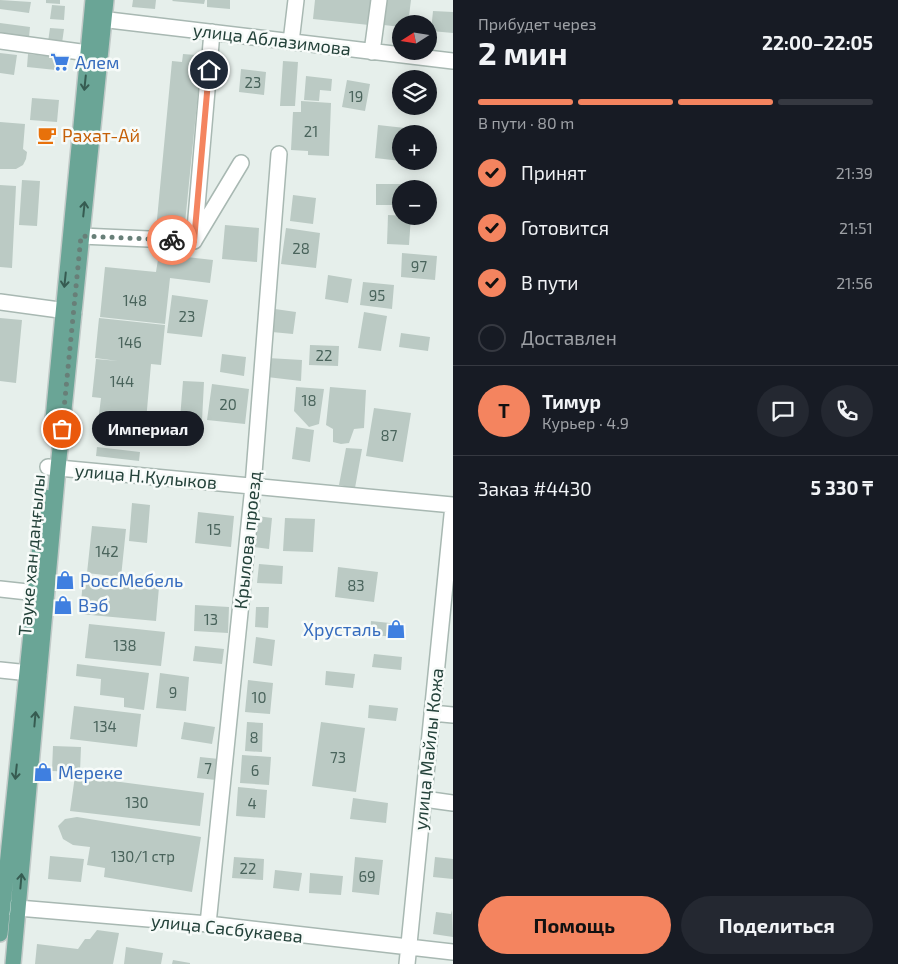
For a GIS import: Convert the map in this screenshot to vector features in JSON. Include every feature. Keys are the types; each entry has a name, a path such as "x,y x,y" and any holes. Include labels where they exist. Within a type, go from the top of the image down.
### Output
{"main road":[{"name":"Тәуке хан даңғылы","path":"68,311 81,236 98,18 93,0"},
{"name":"Тәуке хан даңғылы","path":"0,934 1,907 32,673 53,468 68,311 88,53 98,18 106,0"},
{"name":"Тәуке хан даңғылы","path":"13,964 32,673"}],"street":[{"path":"291,42 296,0"},
{"path":"372,52 379,0"},
{"name":"улица Аблазимова","path":"98,18 453,61"},
{"path":"194,241 212,32"},
{"path":"0,41 88,53"},
{"name":"Крылова проезд","path":"208,924 253,486 279,154"},
{"path":"194,241 241,164"},
{"path":"81,236 194,241"},
{"path":"0,302 68,311"},
{"name":"улица Н.Кулыков","path":"53,468 453,505"},
{"name":"улица Майлы Кожа","path":"407,964 453,505"},
{"path":"0,589 40,594"},
{"path":"0,670 32,673"},
{"path":"432,713 453,715"},
{"path":"424,799 453,803"},
{"name":"улица Сасбукаева","path":"1,907 208,924 453,952"}],"building":[{"path":"0,0 31,2 29,13 0,9"},
{"path":"46,0 60,0 60,4 46,3"},
{"path":"133,0 156,0 155,9 132,7"},
{"path":"173,0 205,0 204,4"},
{"path":"207,0 230,0 230,9 207,7"},
{"path":"315,0 371,0 369,25 313,19"},
{"path":"386,0 411,0 409,15 392,15 392,26 384,25"},
{"path":"52,5 65,6 64,20 50,19"},
{"path":"433,11 453,12 453,33 438,32 438,15 433,15"},
{"path":"0,23 30,27 29,37 0,33"},
{"path":"50,28 64,29 62,43 48,42"},
{"path":"0,53 17,55 14,75 0,73"},
{"path":"28,54 57,57 56,70 27,67"},
{"path":"183,54 196,55 193,82 199,83 184,233 156,230 172,61 182,62"},
{"path":"283,61 298,62 295,106 280,106"},
{"path":"241,69 266,72 264,95 239,92"},
{"path":"306,76 332,79 331,91 320,90 319,101 304,100"},
{"path":"347,80 370,84 365,111 342,107"},
{"path":"32,98 59,100 57,122 30,120"},
{"path":"301,101 331,103 329,156 308,155 308,151 291,150 293,112 301,112"},
{"path":"0,122 25,124 23,149 27,152 26,159 23,165 16,169 0,169"},
{"path":"378,125 392,127 392,160 375,158"},
{"path":"22,180 40,181 37,226 19,225"},
{"path":"376,184 392,184 392,205 376,205"},
{"path":"0,185 16,186 12,268 0,267"},
{"path":"293,195 316,198 313,224 290,221"},
{"path":"388,215 392,215 392,225 410,225 409,245 387,244"},
{"path":"225,225 259,228 257,262 222,259"},
{"path":"286,228 320,233 316,268 281,264"},
{"path":"160,247 177,248 178,256 213,260 210,283 170,278 165,324 100,317 105,267 156,272"},
{"path":"402,253 437,256 435,280 401,277"},
{"path":"328,275 352,279 348,303 325,299"},
{"path":"363,282 394,285 392,309 360,305"},
{"path":"172,295 208,300 202,337 167,333"},
{"path":"275,309 296,312 293,334 272,332"},
{"path":"364,312 387,316 381,351 358,348"},
{"path":"0,318 22,320 16,383 0,381"},
{"path":"99,318 165,325 161,365 151,364 144,444 111,440 112,432 97,430 101,398 92,397 96,359 118,361 95,358"},
{"path":"401,333 430,337 428,351 399,347"},
{"path":"310,345 339,346 338,366 309,365"},
{"path":"222,354 246,357 244,376 220,372"},
{"path":"268,358 302,360 301,381 267,377"},
{"path":"183,381 204,382 202,421 180,419"},
{"path":"212,384 249,389 245,424 207,420"},
{"path":"296,387 324,389 319,424 309,427 294,411"},
{"path":"330,387 366,390 364,428 354,429 349,443 333,442 333,429 326,425"},
{"path":"374,408 411,413 403,462 366,456"},
{"path":"296,427 314,430 310,462 292,459"},
{"path":"97,447 140,452 139,461 96,456"},
{"path":"346,448 362,449 355,488 339,485"},
{"path":"132,503 150,505 147,543 129,541"},
{"path":"198,512 234,516 231,547 195,543"},
{"path":"257,516 272,518 269,549 254,547"},
{"path":"285,518 315,519 313,552 283,551"},
{"path":"92,526 126,529 121,577 87,573"},
{"path":"259,564 283,566 282,584 257,583"},
{"path":"338,567 378,572 374,602 335,597"},
{"path":"83,580 159,587 156,621 80,614"},
{"path":"195,605 229,607 228,633 194,631"},
{"path":"256,607 269,607 268,628 255,627"},
{"path":"371,621 399,624 398,637 370,635"},
{"path":"89,624 165,632 161,666 85,658"},
{"path":"256,637 275,640 272,666 253,663"},
{"path":"195,646 224,649 222,664 193,661"},
{"path":"374,654 402,657 401,670 372,667"},
{"path":"77,664 149,673 144,710 124,707 124,698 100,695 101,679 76,676"},
{"path":"326,671 355,674 353,688 325,685"},
{"path":"160,673 189,677 186,711 156,708"},
{"path":"248,680 273,683 270,714 245,712"},
{"path":"369,705 398,708 396,721 368,718"},
{"path":"74,706 141,714 137,747 70,739"},
{"path":"184,722 215,727 212,744 181,739"},
{"path":"247,722 263,723 262,752 245,751"},
{"path":"321,722 365,728 356,792 312,786"},
{"path":"53,746 81,747 80,772 52,771"},
{"path":"242,755 271,757 269,785 240,783"},
{"path":"200,757 219,759 216,780 197,778"},
{"path":"75,776 204,793 200,826 70,811"},
{"path":"238,787 267,790 265,818 236,816"},
{"path":"353,798 388,803 386,823 350,819"},
{"path":"77,817 201,837 192,892 104,877 105,868 87,865 90,847 73,845 63,839 58,826 65,819"},
{"path":"50,856 84,859 81,882 48,879"},
{"path":"234,857 264,859 263,880 232,878"},
{"path":"355,857 383,860 379,895 352,892"},
{"path":"435,857 453,859 453,879 433,877"},
{"path":"275,870 302,873 299,891 273,888"},
{"path":"310,873 343,876 341,895 309,893"},
{"path":"452,910 453,937 433,934 436,912 451,914"},
{"path":"97,930 119,933 113,964 35,964 37,944 78,949 85,939 90,939"},
{"path":"126,947 163,953 161,964 124,964"},
{"path":"173,960 190,963 190,964 172,964"}],"way so far":[{"path":"62,429 81,236 172,240"}],"place":[{"name":"Алем","path":"60,62"},
{"name":"Рахат-Ай","path":"47,135"},
{"name":"Империал","path":"62,429"},
{"name":"РоссМебель","path":"65,580"},
{"name":"Вэб","path":"63,605"},
{"name":"Хрусталь","path":"396,629"},
{"name":"Мереке","path":"43,772"}],"route":[{"path":"172,240 194,241 209,70"}]}
